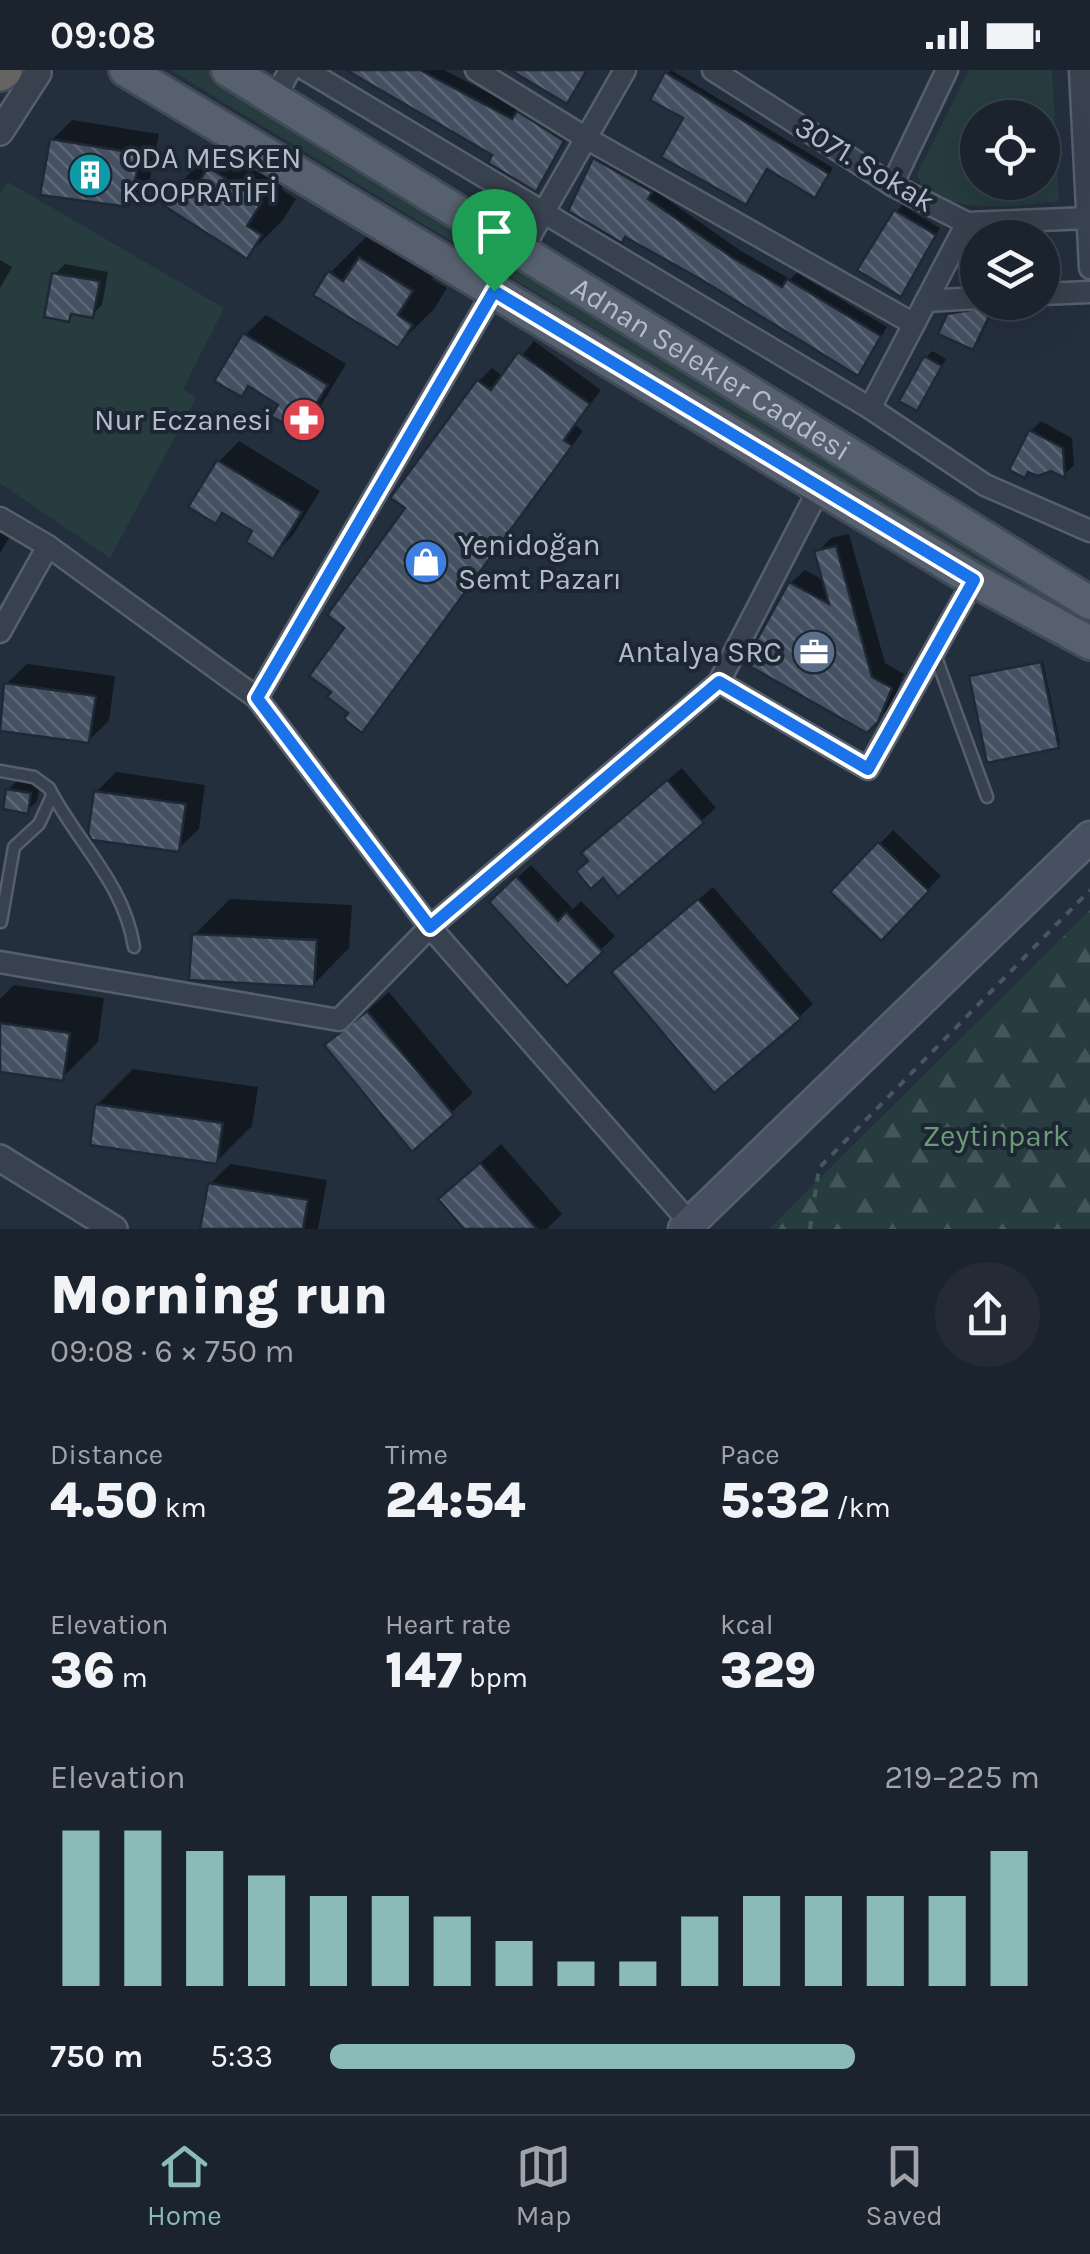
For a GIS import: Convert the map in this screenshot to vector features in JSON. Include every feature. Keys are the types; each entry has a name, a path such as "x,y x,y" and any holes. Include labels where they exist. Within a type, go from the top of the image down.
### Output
{"main road":[{"name":"Adnan Selekler Caddesi","path":"126,70 974,580 1086,643"},
{"name":"Adnan Selekler Caddesi","path":"228,70 1089,597"},
{"path":"1060,862 1090,821"},
{"path":"687,1226 1090,837"}],"street":[{"path":"274,99 290,70"},
{"path":"306,70 870,408 985,485 1090,530"},
{"path":"476,70 586,138 914,324"},
{"path":"522,250 625,70"},
{"name":"3071. Sokak","path":"713,70 892,185 961,220"},
{"path":"892,185 947,70"},
{"path":"1080,70 1090,268"},
{"path":"0,132 14,72"},
{"name":"3071. Sokak","path":"1060,229 1089,231"},
{"path":"870,408 960,236"},
{"path":"257,698 494,291"},
{"path":"1060,293 1090,292"},
{"path":"926,301 960,299"},
{"path":"0,962 339,1020 430,927 719,682 820,487"},
{"path":"0,518 48,546 257,698 430,927 687,1226"},
{"path":"0,632 48,546"},
{"path":"719,682 868,769 974,580"},
{"path":"0,1158 114,1229"}],"lane":[{"path":"934,651 988,797"},
{"path":"0,771 34,778 52,796 111,879 130,919 134,947"},
{"path":"0,922 14,847 39,824 52,796"}],"path":[{"path":"810,1229 819,1168 1090,890"}],"green space":[{"path":"171,70 208,70 1090,617 1090,631"},
{"path":"969,70 1052,70 1054,100 960,100 960,200 1059,201 979,206 939,197 925,188 917,174"},
{"path":"8,182 224,308 183,389 196,398 110,558 0,483 0,194"},
{"name":"Zeytinpark","path":"1090,910 1090,1229 769,1229"}],"building":[{"path":"346,70 420,70 512,119 517,111 564,141 536,192 488,163 492,155"},
{"path":"510,70 587,70 567,104"},
{"path":"665,72 829,174 815,198 767,169 746,205 661,157 683,118 650,100"},
{"name":"ODA MESKEN KOOPRATİFİ","path":"50,139 141,154 129,207 40,195"},
{"path":"593,158 652,192 648,199 733,258 782,287 787,279 881,336 858,376 702,280 625,237 622,243 568,211"},
{"path":"208,167 262,202 247,226 262,235 247,259 163,205 177,182 193,192"},
{"path":"894,210 936,235 901,297 857,270"},
{"path":"359,257 413,291 398,315 413,325 398,348 313,295 328,271 343,281"},
{"path":"52,273 100,281 93,318 71,314 69,322 44,317"},
{"path":"960,312 960,320 987,320 973,350 938,334 947,314"},
{"path":"243,333 328,385 299,432 271,416 278,405 248,386 242,397 214,381"},
{"name":"Yenidoğan Semt Pazarı","path":"518,352 590,404 564,440 572,446 362,733 344,719 348,713 327,697 331,692 309,676 344,628 327,615 405,508 390,498 477,380 491,390"},
{"path":"924,356 942,366 917,411 899,401"},
{"path":"1029,430 1063,448 1065,478 1051,471 1038,476 1028,472 1025,478 1009,470"},
{"path":"217,460 302,512 273,559 246,542 252,531 222,513 216,524 188,507"},
{"path":"836,546 872,677 892,688 878,722 867,733 744,663 789,582 829,604 814,551"},
{"path":"1041,662 1059,748 987,763 969,676"},
{"path":"4,683 96,696 89,743 0,731"},
{"path":"667,780 704,823 618,897 603,878 591,889 576,871 588,861 581,853"},
{"path":"6,789 31,793 28,814 3,809"},
{"path":"94,791 186,804 179,852 92,840 88,833"},
{"path":"878,842 929,891 881,941 830,892"},
{"path":"516,876 558,921 566,912 603,952 567,986 489,902"},
{"path":"698,899 801,1019 714,1093 611,972"},
{"path":"192,934 317,940 314,987 189,980"},
{"path":"367,1011 454,1115 412,1152 324,1045"},
{"path":"0,1023 70,1033 63,1081 0,1072"},
{"path":"95,1104 223,1123 217,1164 90,1145"},
{"path":"480,1163 537,1229 464,1229 438,1199"},
{"path":"208,1183 308,1200 303,1229 200,1229"}],"place":[{"name":"ODA MESKEN KOOPRATİFİ","path":"90,175"},
{"name":"Nur Eczanesi","path":"304,420"},
{"name":"Yenidoğan Semt Pazarı","path":"426,562"},
{"name":"Antalya SRC","path":"814,652"}],"route":[{"path":"494,291 974,580 868,769 719,682 430,927 257,698 494,291"}]}
